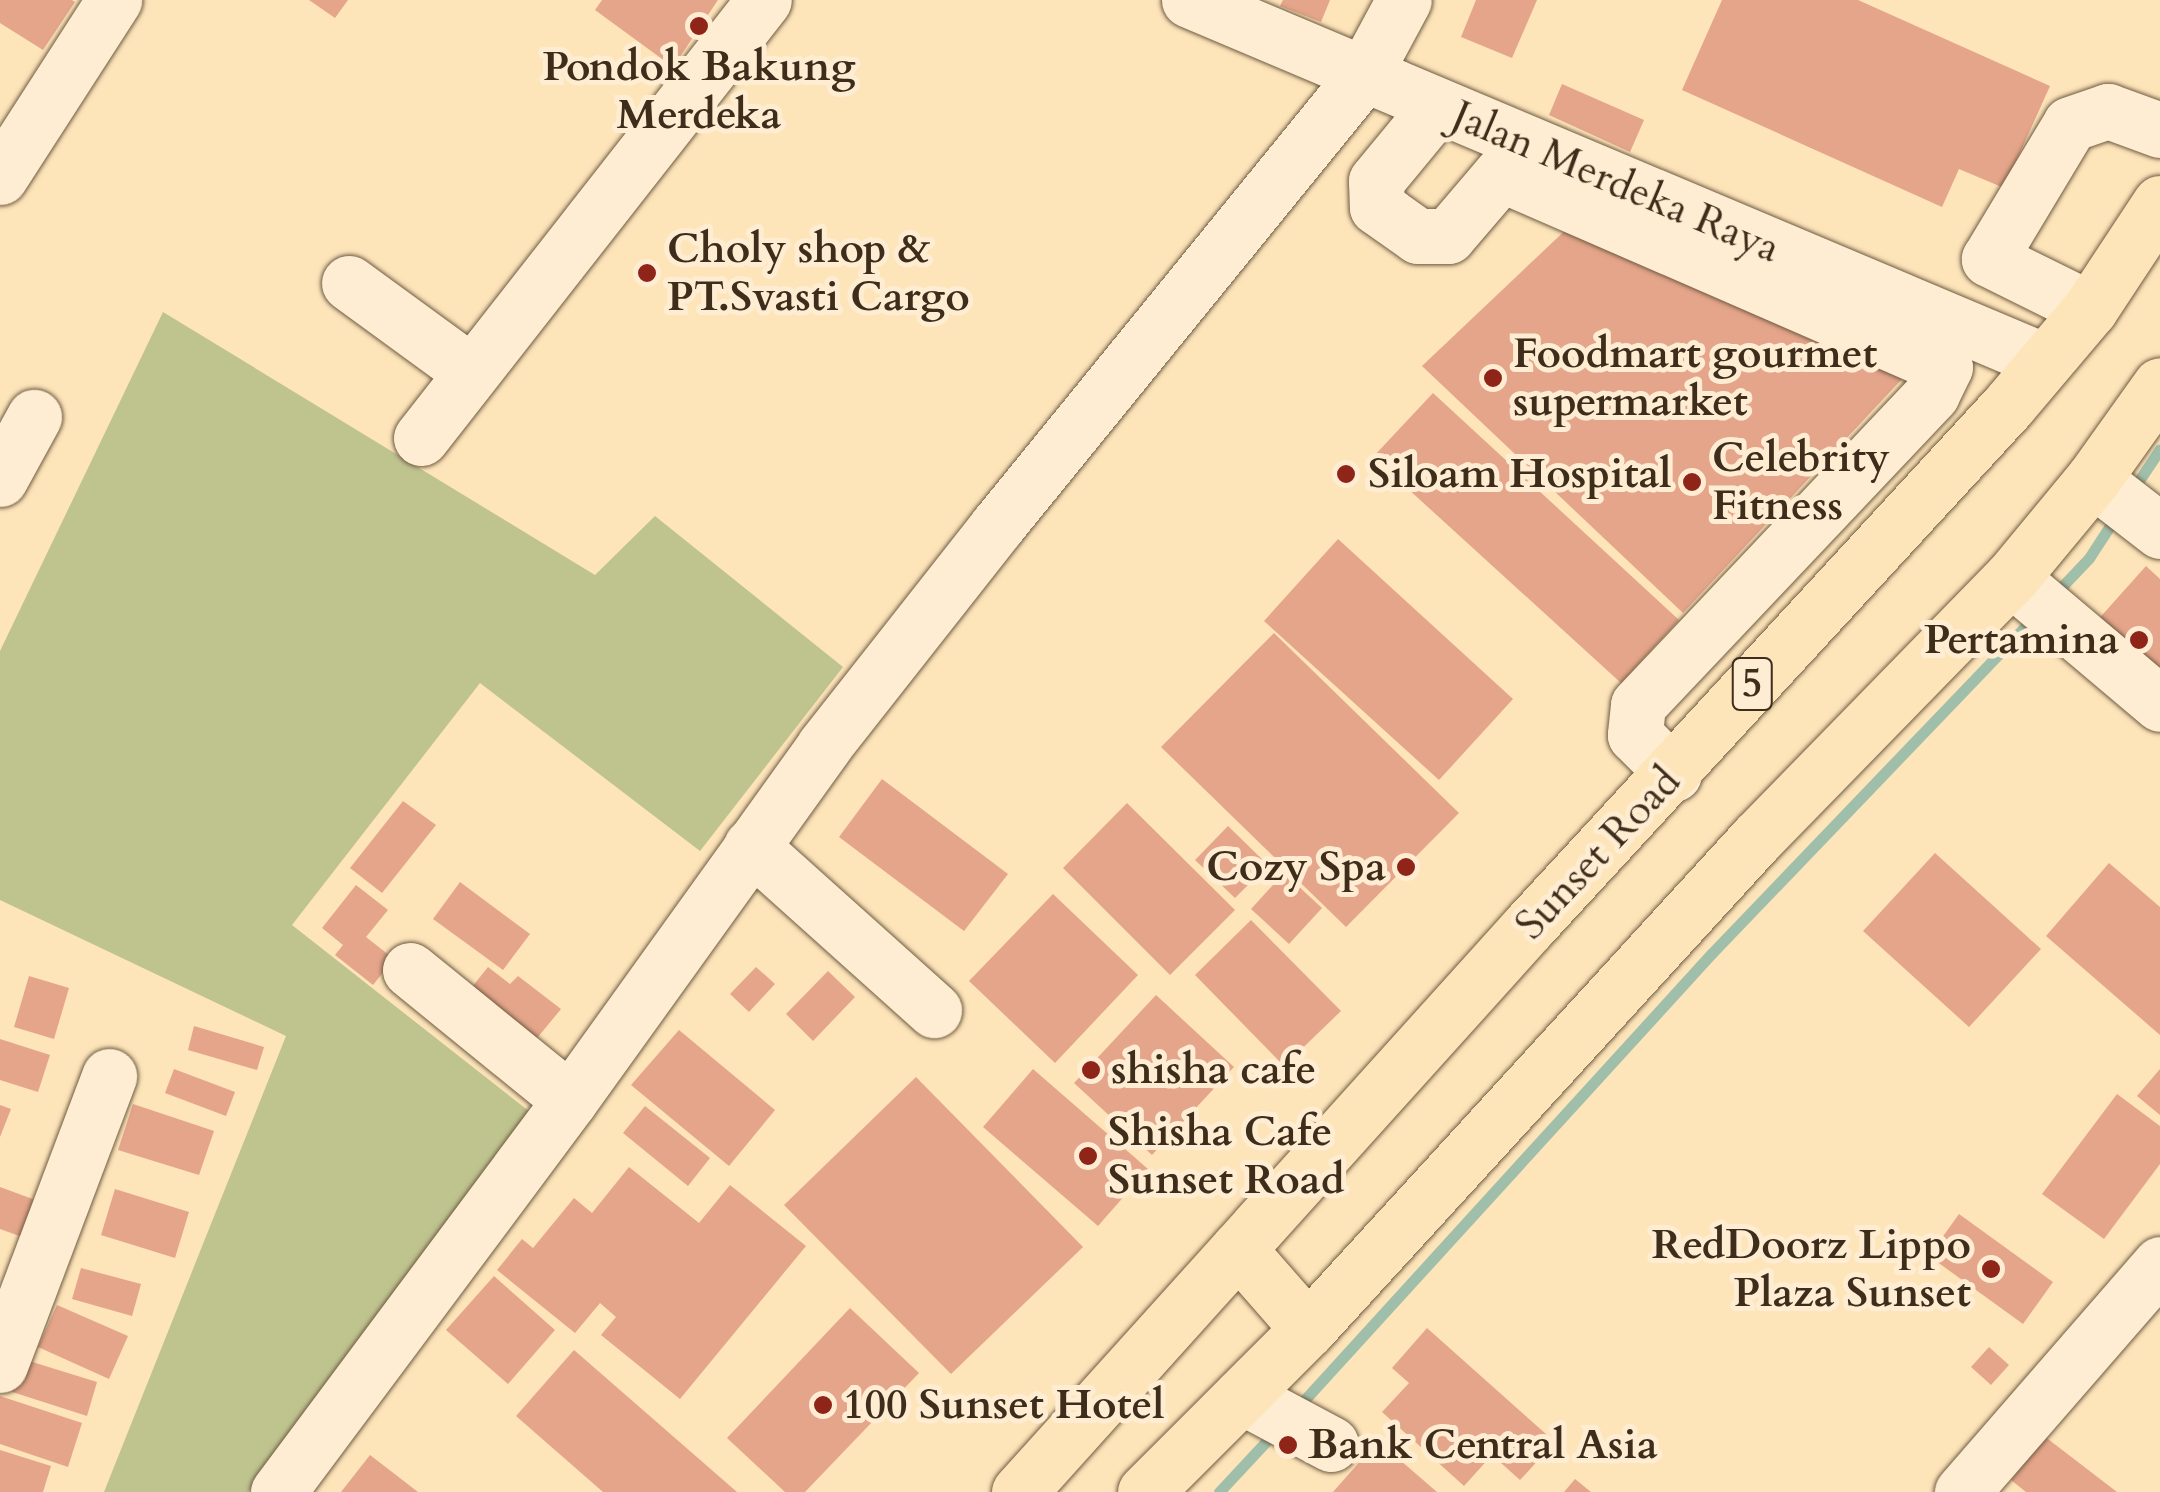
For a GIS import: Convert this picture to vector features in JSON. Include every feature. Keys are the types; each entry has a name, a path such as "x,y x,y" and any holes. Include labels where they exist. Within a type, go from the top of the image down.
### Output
{"highway":[{"name":"Sunset Road","path":"1020,1492 1529,926 1674,774 2090,309 2160,202"},
{"path":"1145,1492 1308,1328 1757,838 2011,578 2093,479 2160,385"},
{"path":"1238,1248 1308,1328"}],"street":[{"path":"0,177 114,0"},
{"path":"422,438 764,0"},
{"name":"Jalan Merdeka Raya","path":"1189,0 2044,361"},
{"path":"278,1492 570,1100 752,846 996,526 1363,76 1404,0"},
{"path":"1437,107 1376,181 1376,207 1418,236 1448,236 1501,174 1944,367 1932,394 1638,705 1635,735 1674,774"},
{"path":"2090,309 1990,259 2070,124 2108,111 2160,130"},
{"path":"349,283 471,372"},
{"path":"0,479 34,416"},
{"path":"1865,465 1874,550"},
{"path":"2093,479 2160,531"},
{"path":"1777,558 1790,642"},
{"path":"2011,578 2160,704"},
{"path":"752,846 934,1010"},
{"path":"410,970 570,1100"},
{"path":"0,1364 109,1076"},
{"path":"1962,1492 2160,1264"},
{"path":"1240,1396 1331,1444"}],"green space":[{"path":"163,312 595,575 655,516 843,667 700,851 480,683 292,925 530,1112 248,1492 104,1492 286,1036 0,900 0,651"}],"building":[{"path":"0,0 75,2 43,50 0,23"},
{"path":"309,0 348,0 335,18"},
{"path":"602,0 718,0 673,67 595,10"},
{"path":"1283,0 1330,0 1321,22 1280,6"},
{"path":"1476,0 1537,0 1512,58 1461,37"},
{"path":"1722,0 1858,0 2050,86 2004,188 1959,169 1942,207 1682,90"},
{"path":"1562,84 1644,120 1630,152 1549,115"},
{"path":"1574,222 1916,364 1683,613 1422,366"},
{"path":"1433,393 1679,620 1621,683 1373,457"},
{"path":"1338,539 1513,699 1439,780 1264,621"},
{"path":"2146,566 2160,579 2160,680 2095,623"},
{"path":"1274,633 1459,813 1346,927 1161,747"},
{"path":"882,779 1008,874 964,931 839,837"},
{"path":"403,801 436,825 382,893 350,868"},
{"path":"1127,803 1235,910 1170,975 1063,868"},
{"path":"1228,826 1268,865 1235,898 1195,860"},
{"path":"1935,853 2041,949 1969,1027 1863,931"},
{"path":"2109,863 2160,907 2160,1035 2046,936"},
{"path":"1284,873 1322,908 1289,944 1251,909"},
{"path":"460,882 530,934 503,970 433,919"},
{"path":"356,885 388,910 366,937 394,959 373,985 335,955 343,945 322,928"},
{"path":"1053,894 1138,975 1055,1063 969,981"},
{"path":"1251,920 1341,1011 1284,1066 1195,975"},
{"path":"488,967 510,984 518,976 561,1009 533,1043 468,992"},
{"path":"756,967 775,984 749,1012 730,994"},
{"path":"828,971 855,997 813,1041 786,1014"},
{"path":"29,976 69,988 54,1039 14,1027"},
{"path":"1156,995 1234,1067 1152,1155 1074,1083"},
{"path":"194,1026 264,1047 257,1070 188,1050"},
{"path":"679,1030 775,1110 729,1166 631,1085"},
{"path":"0,1039 50,1055 38,1092 0,1080"},
{"path":"174,1069 235,1092 226,1116 165,1093"},
{"path":"1033,1069 1148,1169 1098,1226 983,1127"},
{"path":"2160,1069 2160,1115 2137,1096"},
{"path":"916,1077 1083,1247 951,1374 784,1205"},
{"path":"2117,1094 2160,1126 2160,1164 2104,1239 2042,1194"},
{"path":"133,1104 214,1131 199,1175 118,1150"},
{"path":"0,1105 11,1109 0,1137"},
{"path":"645,1106 710,1158 688,1186 623,1133"},
{"path":"629,1167 699,1223 730,1185 806,1246 680,1399 601,1335 616,1317 600,1303 575,1333 497,1270 522,1239 533,1248 574,1198 592,1213"},
{"path":"0,1187 38,1201 25,1238 0,1229"},
{"path":"115,1189 189,1212 175,1258 101,1235"},
{"name":"RedDoorz Lippo Plaza Sunset","path":"1959,1214 2053,1282 2023,1324 1929,1256"},
{"path":"81,1268 141,1284 132,1316 72,1299"},
{"path":"494,1276 555,1330 508,1384 446,1330"},
{"path":"57,1305 128,1336 109,1379 38,1347"},
{"name":"100 Sunset Hotel","path":"850,1308 919,1373 805,1492 785,1492 727,1438"},
{"path":"1427,1328 1555,1442 1520,1480 1492,1455 1464,1486 1382,1412 1409,1383 1392,1368"},
{"path":"1989,1347 2009,1365 1991,1385 1971,1367"},
{"path":"574,1350 737,1492 603,1492 516,1416"},
{"path":"13,1356 97,1382 87,1416 3,1389"},
{"path":"0,1396 82,1423 68,1467 0,1444"},
{"path":"2044,1436 2117,1492 2026,1492 2011,1480"},
{"path":"1378,1441 1437,1492 1333,1492"},
{"path":"0,1450 51,1466 43,1492 0,1492"},
{"path":"370,1455 418,1492 341,1492"},
{"path":"1575,1479 1591,1492 1564,1492"}],"waterway":[{"path":"2132,491 2160,449"},
{"path":"2054,595 2089,558 2117,515"},
{"path":"1298,1407 1712,953 2035,616"},
{"path":"1219,1492 1275,1432"}],"place":[{"name":"Pondok Bakung Merdeka","path":"699,26"},
{"name":"Choly shop & PT.Svasti Cargo","path":"647,273"},
{"name":"Foodmart gourmet supermarket","path":"1493,378"},
{"name":"Siloam Hospital","path":"1346,474"},
{"name":"Celebrity Fitness","path":"1692,482"},
{"name":"Pertamina","path":"2139,640"},
{"name":"Cozy Spa","path":"1406,867"},
{"name":"shisha cafe","path":"1091,1070"},
{"name":"Shisha Cafe Sunset Road","path":"1088,1156"},
{"name":"RedDoorz Lippo Plaza Sunset","path":"1991,1269"},
{"name":"100 Sunset Hotel","path":"823,1405"},
{"name":"Bank Central Asia","path":"1288,1445"}]}
